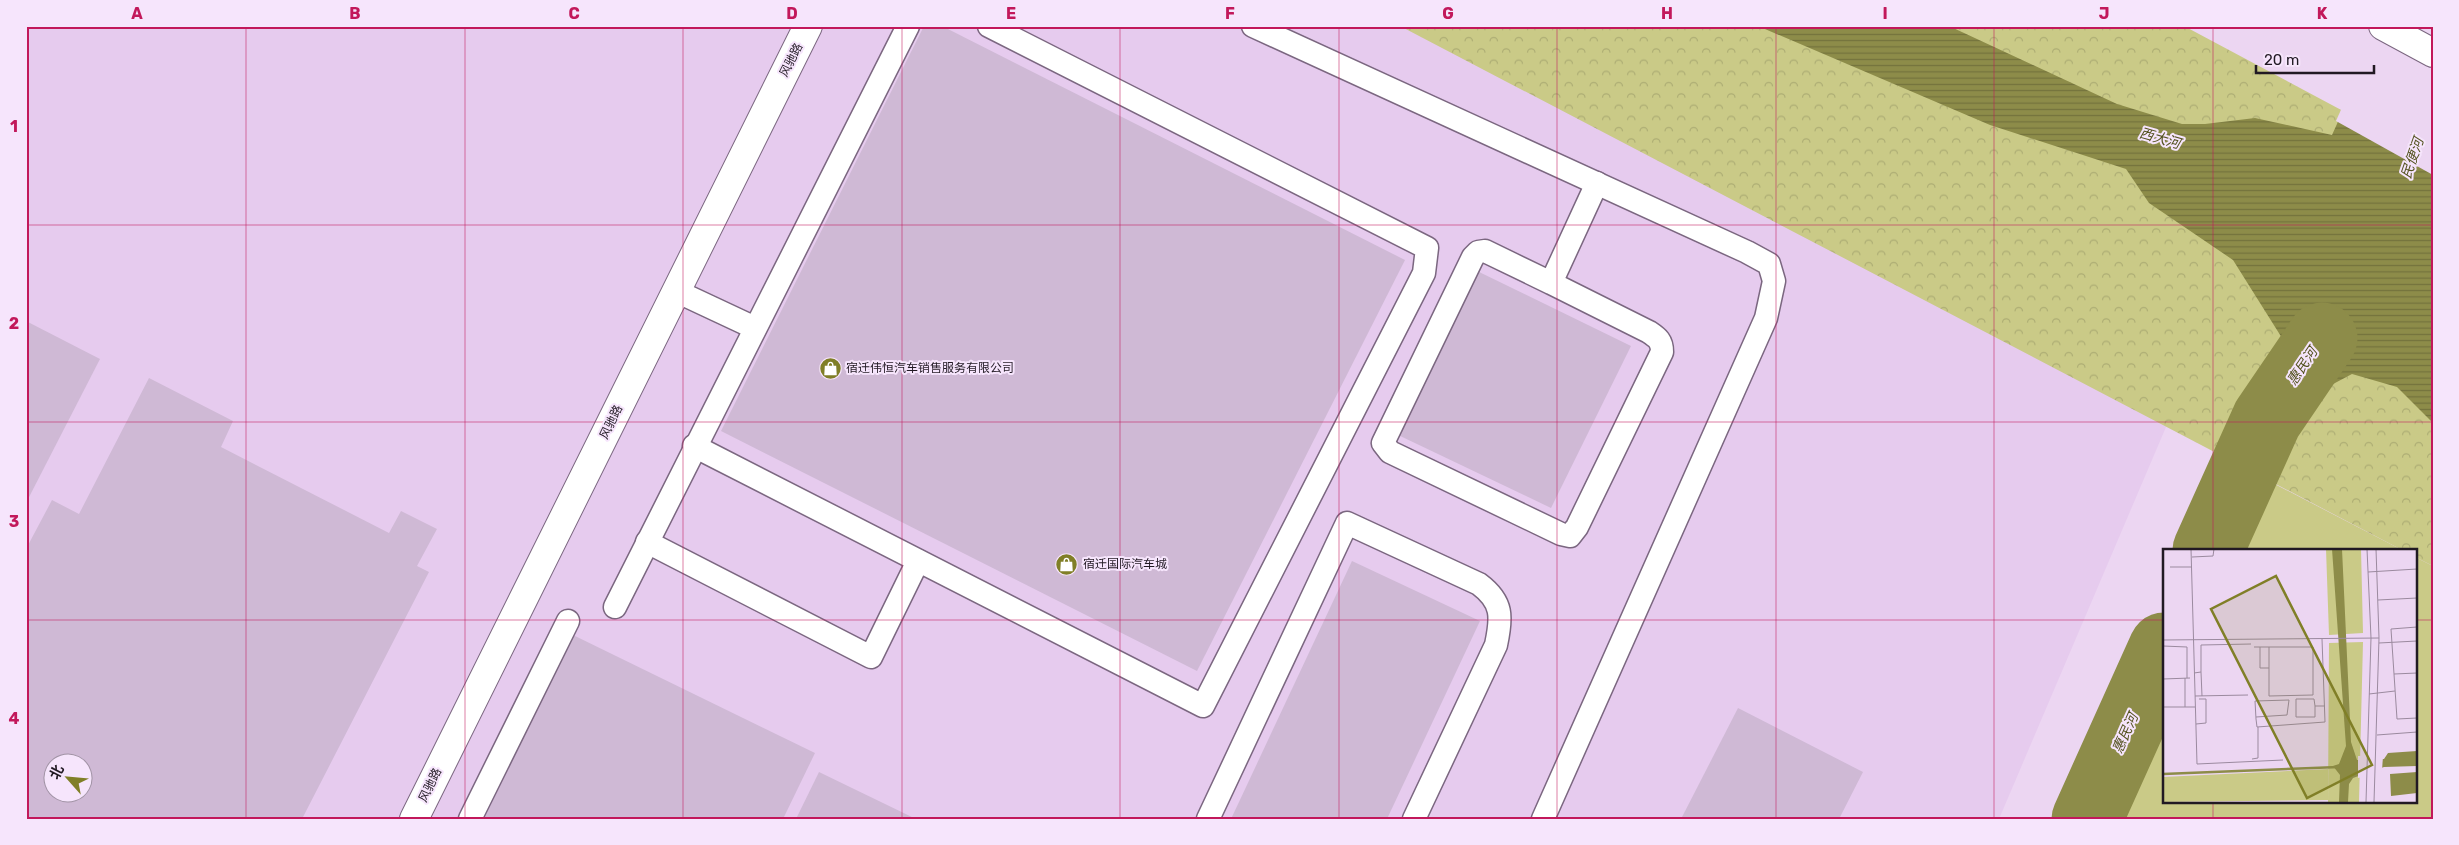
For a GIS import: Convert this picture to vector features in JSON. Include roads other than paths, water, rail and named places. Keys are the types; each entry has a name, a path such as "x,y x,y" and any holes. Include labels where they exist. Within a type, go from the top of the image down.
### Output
{"street":[{"name":"风驰路","path":"414,819 808,26"},
{"path":"2383,26 2433,53"}],"lane":[{"path":"615,607 694,446 908,26"},
{"path":"694,446 1203,706 1424,273 1427,248 989,26"},
{"path":"1253,26 1747,252 1769,264 1774,281 1766,318 1543,819"},
{"path":"1551,283 1597,183"},
{"path":"1485,251 1551,283 1649,332 1658,338 1662,345 1662,352 1577,527 1570,536 1561,534 1390,452 1383,443 1473,257 1478,252 1485,251"},
{"path":"676,291 755,328"},
{"path":"1208,819 1347,523 1479,584 1493,594 1499,610 1500,627 1496,645 1414,819"},
{"path":"647,542 871,657 918,561"},
{"path":"470,819 568,621"}],"water":[{"path":"1758,26 1949,26 2117,104 2182,124 2205,124 2255,118 2332,135 2381,26 2433,26 2433,423 2397,387 2352,374 2267,419 2282,338 2233,260 2149,203 2126,169 1990,125"}],"waterway":[{"name":"惠民河","path":"2208,549 2267,419 2322,338"},
{"name":"惠民河","path":"2087,819 2163,650"}],"place":[{"name":"宿迁伟恒汽车销售服务有限公司","path":"830,368"},
{"name":"宿迁国际汽车城","path":"1067,564"}],"water label":[{"name":"西大河","path":"2160,138"},
{"name":"民便河","path":"2412,158"}]}
